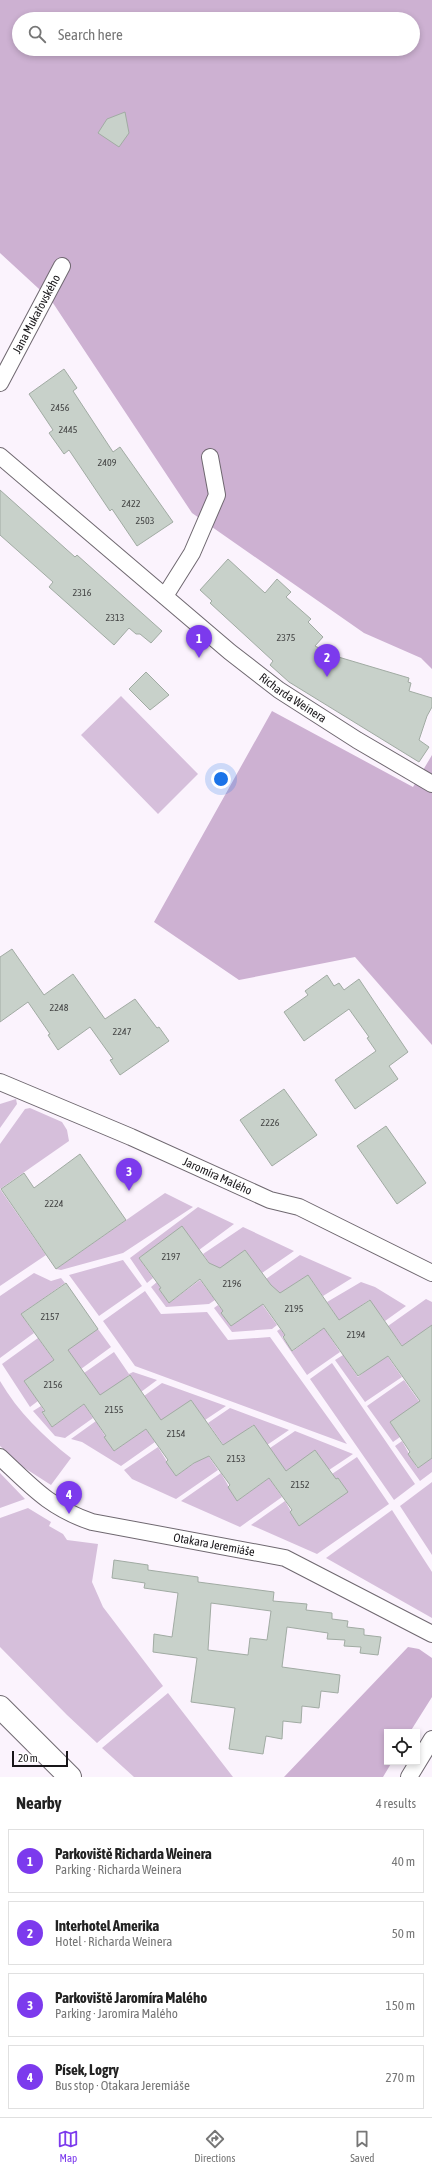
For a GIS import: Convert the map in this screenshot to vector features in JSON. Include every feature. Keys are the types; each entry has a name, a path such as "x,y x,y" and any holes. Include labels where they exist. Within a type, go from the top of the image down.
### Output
{"main road":[{"path":"0,1707 70,1777"}],"street":[{"name":"Jana Mukařovského","path":"0,383 62,266"},
{"name":"Richarda Weinera","path":"0,456 230,652 288,697 432,784"},
{"path":"165,596 192,553 217,495 210,457"},
{"name":"Jaromíra Malého","path":"0,1082 131,1136 270,1200 299,1207 432,1273"},
{"name":"Otakara Jeremiáše","path":"0,1457 44,1499 69,1514 92,1522 285,1558 432,1634"},
{"path":"410,1777 432,1739"}],"shaded area":[{"path":"0,0 432,0 432,669 421,658 364,633 192,513 51,300 0,253"},
{"path":"121,696 198,774 158,814 81,735"},
{"path":"272,711 413,787 432,755 432,1045 355,957 239,980 154,922"},
{"path":"16,1099 17,1104 0,1128 0,1104"},
{"path":"30,1108 62,1122 67,1130 69,1141 0,1189 0,1144 25,1109"},
{"path":"0,1189 46,1255 0,1286"},
{"path":"165,1193 193,1207 123,1253 61,1270 56,1269"},
{"path":"198,1207 234,1224 199,1250 182,1227 139,1258 153,1278 147,1283 130,1258"},
{"path":"243,1227 294,1251 262,1273 245,1250 217,1274 203,1254"},
{"path":"300,1255 352,1278 323,1296 308,1275 294,1284 280,1298 266,1279"},
{"path":"123,1260 142,1286 99,1316 69,1275"},
{"path":"34,1273 51,1281 61,1278 65,1283 21,1314 34,1333 0,1358 0,1296"},
{"path":"200,1280 215,1300 209,1304 166,1307 151,1287 157,1282 161,1288 159,1289 169,1303"},
{"path":"361,1282 375,1287 406,1306 385,1321 369,1300 356,1309 341,1323 327,1302"},
{"path":"145,1291 161,1314 207,1312 228,1340 270,1337 347,1444 135,1366 103,1321"},
{"path":"426,1299 432,1302 432,1326 418,1335 404,1348 388,1326"},
{"path":"262,1304 277,1325 272,1329 232,1332 214,1308 218,1305 223,1311 221,1313 231,1326"},
{"path":"324,1328 340,1352 307,1375 277,1331 280,1329 285,1335 282,1337 293,1351"},
{"path":"98,1329 111,1347 81,1369 66,1348"},
{"path":"38,1338 55,1362 24,1381 38,1401 30,1407 2,1364"},
{"path":"114,1352 129,1374 133,1372 157,1380 141,1392 129,1375 101,1398 84,1373"},
{"path":"386,1354 402,1377 365,1402 335,1360 343,1355 358,1377"},
{"path":"332,1363 415,1484 394,1500 310,1379"},
{"path":"404,1380 421,1404 390,1422 400,1437 393,1442 367,1406"},
{"path":"0,1381 15,1403 32,1423 71,1458 51,1485 23,1467 0,1446"},
{"path":"162,1383 226,1406 205,1420 191,1400 163,1423 144,1396"},
{"path":"84,1404 93,1418 65,1438 55,1436 33,1411 41,1406 44,1411 42,1413 52,1427"},
{"path":"230,1408 289,1430 267,1445 253,1425 225,1447 208,1423"},
{"path":"96,1421 114,1451 146,1429 155,1442 121,1466 82,1442 71,1439"},
{"path":"295,1431 353,1454 329,1470 315,1450 286,1473 270,1448"},
{"path":"402,1441 417,1468 432,1458 432,1472 420,1481 395,1446"},
{"path":"158,1447 176,1476 207,1454 218,1470 176,1499 132,1479 124,1470"},
{"path":"357,1457 389,1504 317,1554 251,1525 285,1501 299,1525 347,1492 338,1478 336,1480 332,1474"},
{"path":"0,1473 25,1499 0,1508"},
{"path":"221,1473 237,1501 269,1478 282,1497 240,1527 181,1501"},
{"path":"432,1482 432,1555 400,1506"},
{"path":"28,1508 51,1522 49,1526 63,1534 67,1540 98,1544 92,1582 103,1607 163,1686 97,1743 67,1715 0,1647 0,1518"},
{"path":"392,1510 432,1572 432,1618 326,1558"},
{"path":"408,1647 419,1649 432,1658 432,1697 412,1729 384,1729 384,1765 390,1765 383,1777 284,1777"},
{"path":"168,1693 233,1777 134,1777 102,1748"}],"building":[{"path":"125,112 129,133 119,147 98,133 107,119"},
{"path":"64,369 77,388 73,391 113,452 120,447 173,522 137,546 112,509 110,511 69,450 64,454 49,433 53,430 29,394"},
{"path":"0,490 75,557 77,555 162,631 151,643 140,634 136,634 129,628 114,645 49,587 53,582 0,535"},
{"path":"228,559 265,593 277,579 291,592 286,597 311,619 308,622 323,637 315,646 335,656 409,678 408,682 411,683 409,691 432,698 432,707 427,716 419,740 429,747 419,762 289,682 270,665 273,661 210,603 212,601 200,590"},
{"path":"146,672 169,695 150,710 129,689"},
{"path":"12,949 44,995 73,974 105,1019 135,999 169,1041 120,1075 110,1060 113,1059 90,1027 58,1050 48,1035 50,1034 28,1002 0,1022 0,957"},
{"path":"327,975 334,986 339,983 344,990 359,979 408,1052 389,1066 398,1079 355,1109 335,1080 376,1051 367,1038 369,1037 349,1009 304,1041 284,1012 308,995 305,991"},
{"path":"284,1089 317,1135 272,1166 240,1120"},
{"path":"386,1126 426,1183 397,1204 357,1146"},
{"path":"80,1154 126,1220 56,1269 1,1189 24,1173 34,1188"},
{"path":"182,1226 209,1263 220,1268 245,1250 271,1285 280,1293 308,1275 339,1320 370,1300 402,1346 432,1325 432,1458 418,1468 408,1454 410,1452 390,1422 420,1401 388,1356 358,1376 324,1328 292,1351 283,1337 285,1335 263,1304 231,1326 221,1313 223,1311 200,1279 169,1303 159,1289 161,1288 139,1258"},
{"path":"66,1283 98,1329 68,1350 100,1395 130,1375 161,1420 191,1400 223,1445 254,1425 286,1471 315,1450 336,1479 338,1478 348,1492 299,1526 290,1512 292,1510 269,1478 237,1501 228,1487 230,1485 209,1456 194,1463 176,1476 166,1462 168,1460 146,1429 114,1451 104,1437 106,1436 84,1404 52,1427 42,1412 45,1411 24,1381 54,1360 21,1314"},
{"path":"114,1560 148,1565 148,1570 198,1577 198,1582 274,1592 273,1601 307,1604 306,1610 332,1613 332,1619 348,1621 347,1627 364,1629 364,1635 381,1637 378,1655 360,1653 361,1647 344,1646 345,1640 327,1639 328,1633 287,1627 282,1667 340,1675 338,1693 321,1691 319,1708 302,1706 301,1723 283,1721 282,1739 266,1736 263,1754 229,1749 235,1708 191,1702 197,1658 153,1652 154,1634 172,1637 178,1593 144,1588 145,1583 112,1578","holes":["211,1603 271,1611 267,1640 250,1638 248,1655 208,1650"]}],"place":[{"name":"Parkoviště Richarda Weinera","path":"199,658"},
{"name":"Interhotel Amerika","path":"327,677"},
{"name":"Parkoviště Jaromíra Malého","path":"129,1191"},
{"name":"Písek, Logry","path":"69,1514"}]}
